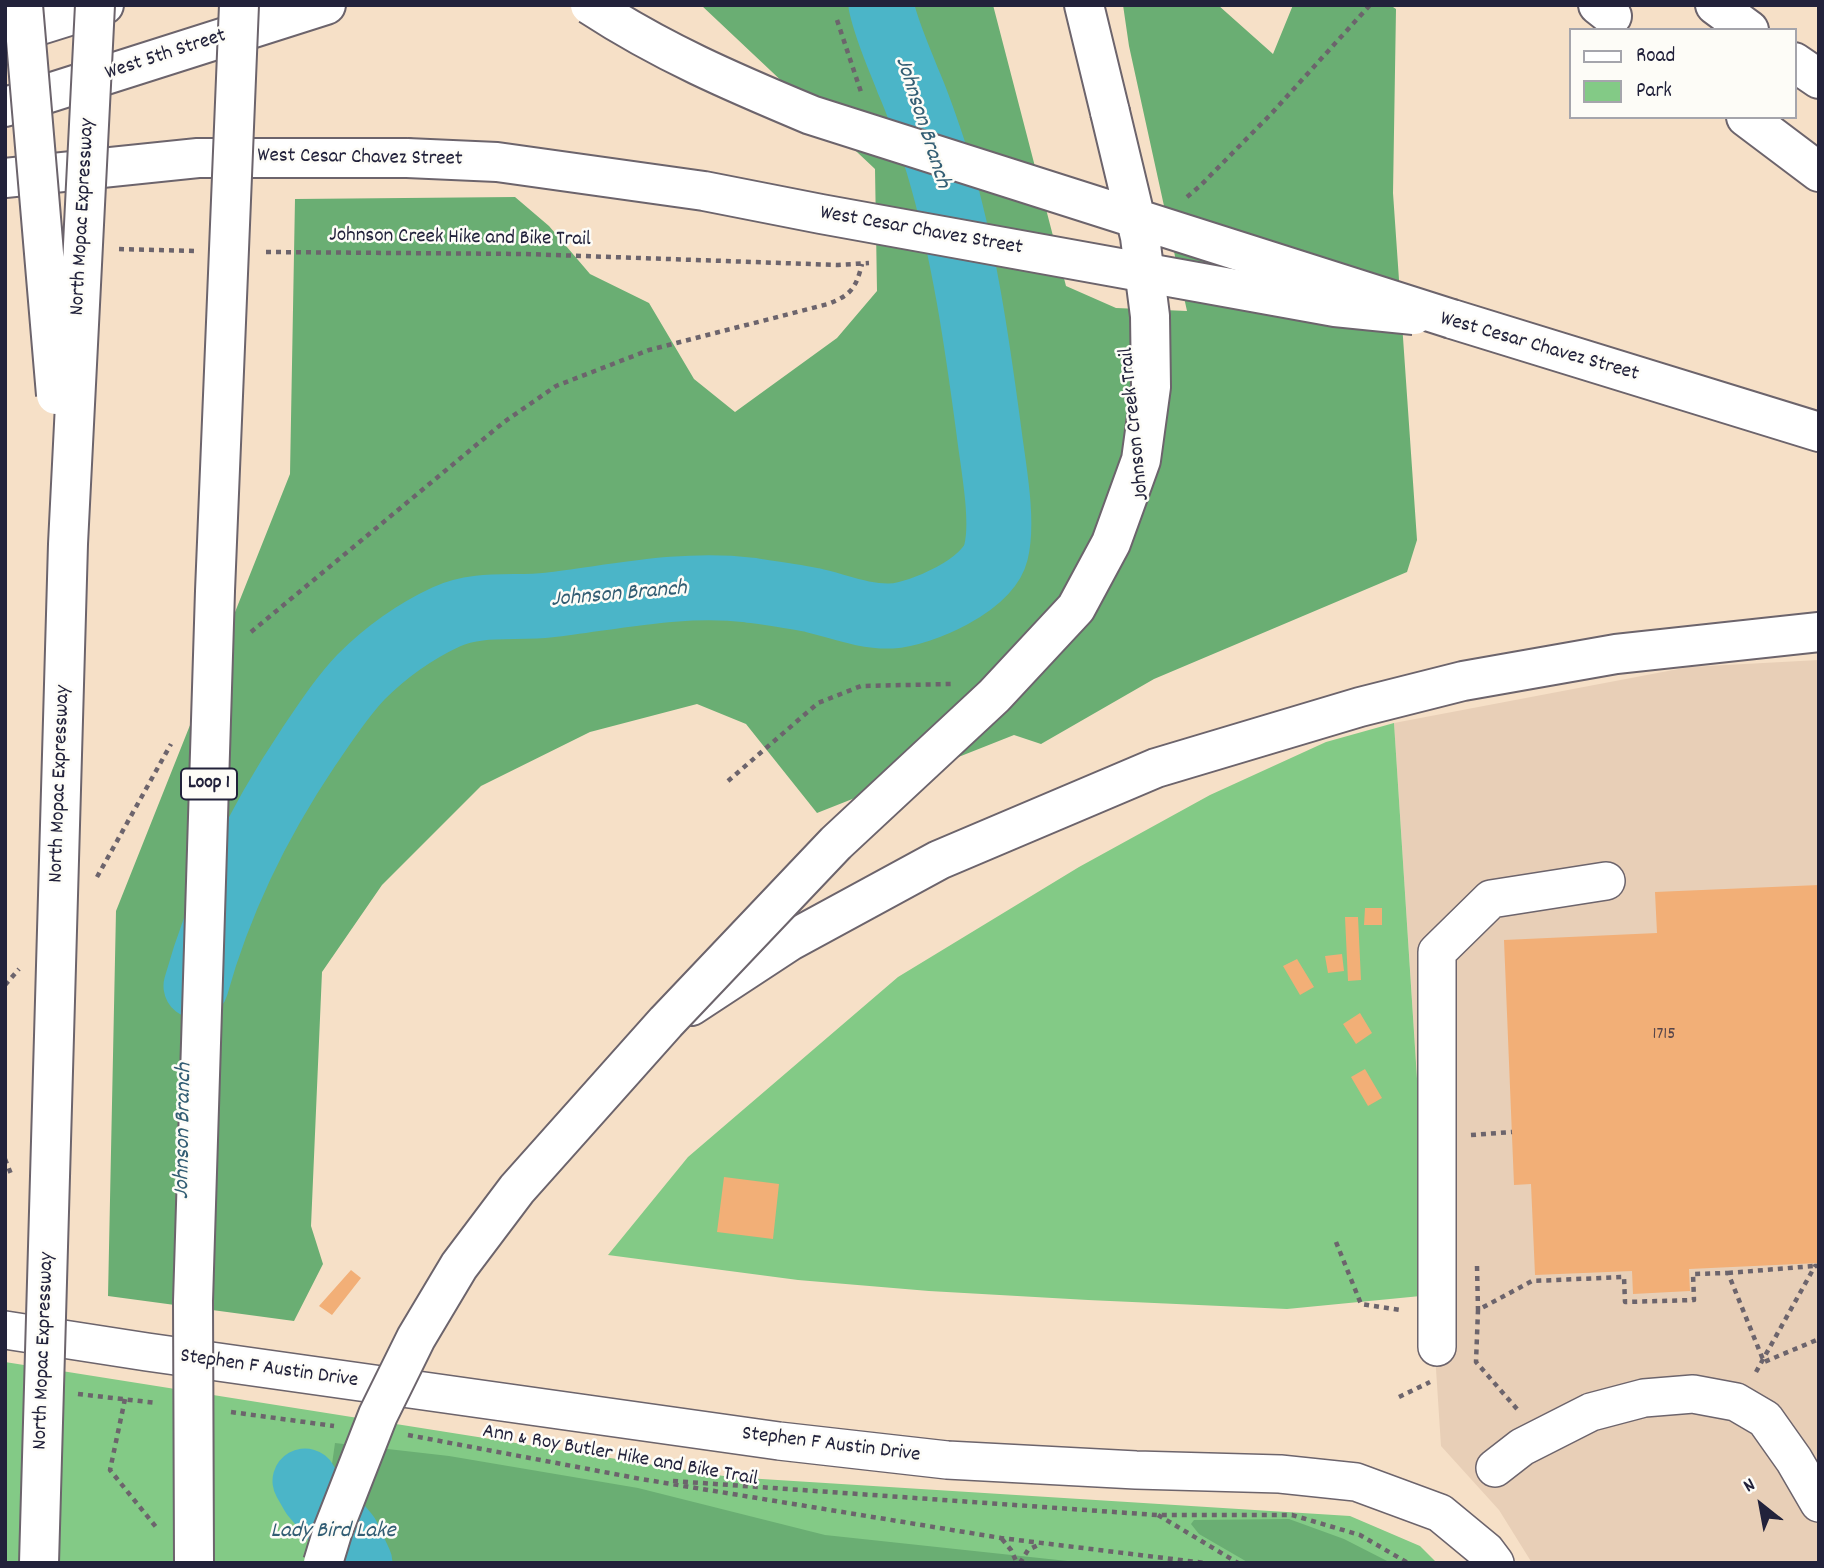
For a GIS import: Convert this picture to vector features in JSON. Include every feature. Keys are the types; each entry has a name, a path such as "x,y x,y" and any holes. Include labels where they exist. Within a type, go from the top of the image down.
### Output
{"main road":[{"path":"23,5 68,544"},
{"name":"North Mopac Expressway","path":"39,1563 68,544 95,5"},
{"path":"5,36 104,5"},
{"name":"Loop 1","path":"194,1563 193,1301 215,591 239,5"},
{"name":"West 5th Street","path":"5,107 326,5"},
{"path":"590,5 637,36 719,77 811,115 1452,319"},
{"path":"323,1563 333,1530 378,1415 416,1338 459,1266 516,1189 666,1022 836,843 994,696 1076,608 1111,542 1141,460 1151,387 1150,316 1140,237 1084,5"},
{"path":"1715,5 1746,28"},
{"path":"1796,63 1819,79"},
{"path":"1749,119 1819,172"},
{"name":"West Cesar Chavez Street","path":"5,178 198,158 407,158 497,162 704,191 1335,307 1452,319 1819,432"},
{"path":"666,1022 790,941 939,860 1156,768 1269,733 1463,681 1616,654 1819,632"}],"street":[{"path":"1437,1347 1437,952 1491,900 1606,881"},
{"name":"Stephen F Austin Drive","path":"5,1330 765,1439 947,1460 1280,1474 1356,1482 1440,1513 1486,1551 1495,1563"},
{"path":"1495,1468 1522,1447 1591,1412 1644,1398 1692,1394 1736,1402 1765,1419 1794,1460 1819,1503"}],"path":[{"path":"1182,201 1262,123 1370,5"},
{"path":"113,248 195,251"},
{"name":"Johnson Creek Hike and Bike Trail","path":"262,252 526,254 838,265 874,263"},
{"path":"243,639 504,422 556,386 649,350 846,297 858,282 862,264"},
{"path":"727,781 818,703 861,686 953,684"},
{"path":"94,881 174,739"},
{"path":"5,985 23,964"},
{"path":"1472,1149 1471,1135 1512,1132"},
{"path":"1336,1242 1361,1304"},
{"path":"1476,1256 1476,1362 1543,1438"},
{"path":"1478,1310 1532,1281 1624,1277 1625,1302 1694,1300 1693,1274 1817,1266"},
{"path":"1736,1402 1764,1362 1817,1266"},
{"path":"1728,1273 1764,1362"},
{"path":"1764,1362 1819,1339"},
{"path":"69,1393 166,1404"},
{"path":"125,1399 110,1470 158,1529"},
{"path":"221,1411 344,1427"},
{"name":"Ann & Roy Butler Hike and Bike Trail","path":"399,1434 641,1479 1002,1538 1205,1563"},
{"path":"641,1479 1157,1515 1292,1515 1360,1535 1408,1563"},
{"path":"1157,1515 1238,1563"},
{"path":"1002,1538 1018,1563 1028,1550 1043,1543"}],"shaded area":[{"path":"1819,660 1819,1563 1532,1563 1499,1510 1441,1446 1394,723 1689,667"}],"green space":[{"path":"701,5 993,5 1066,286 1116,308 1187,311 1129,46 1123,5 1218,5 1273,54 1293,5 1390,5 1396,9 1393,193 1417,540 1407,572 1154,679 1041,744 1014,735 817,813 746,724 697,704 590,732 481,786 382,885 322,972 311,1226 323,1264 294,1321 108,1296 116,911 290,474 295,199 515,197 549,226 590,274 649,303 694,379 735,412 837,338 877,291 875,169"},
{"path":"1394,723 1431,1295 1287,1309 1088,1300 798,1280 608,1255 688,1157 898,977 1079,867 1210,795 1326,742"},
{"path":"5,1362 730,1477 1350,1516 1420,1546 1437,1563 5,1563"},
{"path":"335,1443 449,1456 638,1488 825,1535 1086,1563 381,1563 329,1485"},
{"path":"1289,1519 1344,1539 1391,1563 1249,1563 1199,1534 1191,1524 1194,1520"}],"water":[{"name":"Lady Bird Lake","path":"329,1485 381,1563 322,1563 307,1538 304,1495"}],"building":[{"path":"1819,885 1819,1263 1689,1269 1690,1291 1633,1294 1632,1271 1535,1275 1531,1184 1514,1185 1504,940 1657,933 1655,892"},
{"path":"1365,908 1382,908 1382,925 1364,925"},
{"path":"1345,917 1358,917 1361,980 1348,981"},
{"path":"1342,954 1344,971 1328,973 1325,956"},
{"path":"1297,959 1314,987 1300,995 1283,966"},
{"path":"1360,1013 1372,1033 1356,1044 1343,1024"},
{"path":"1365,1069 1382,1098 1368,1106 1351,1077"},
{"path":"724,1177 779,1184 773,1239 717,1232"},
{"path":"351,1270 361,1278 332,1315 319,1306"}],"waterway":[{"name":"Johnson Branch","path":"196,986 229,892 257,833 290,776 340,702 361,677 380,659 423,629 446,617 471,609 549,605 699,588 773,593 861,613 891,616 919,610 952,596 981,576 990,564 998,539 997,492 969,297 938,164 881,5"},
{"name":"Johnson Branch","path":"305,1481 313,1495 347,1535 360,1563"}]}
